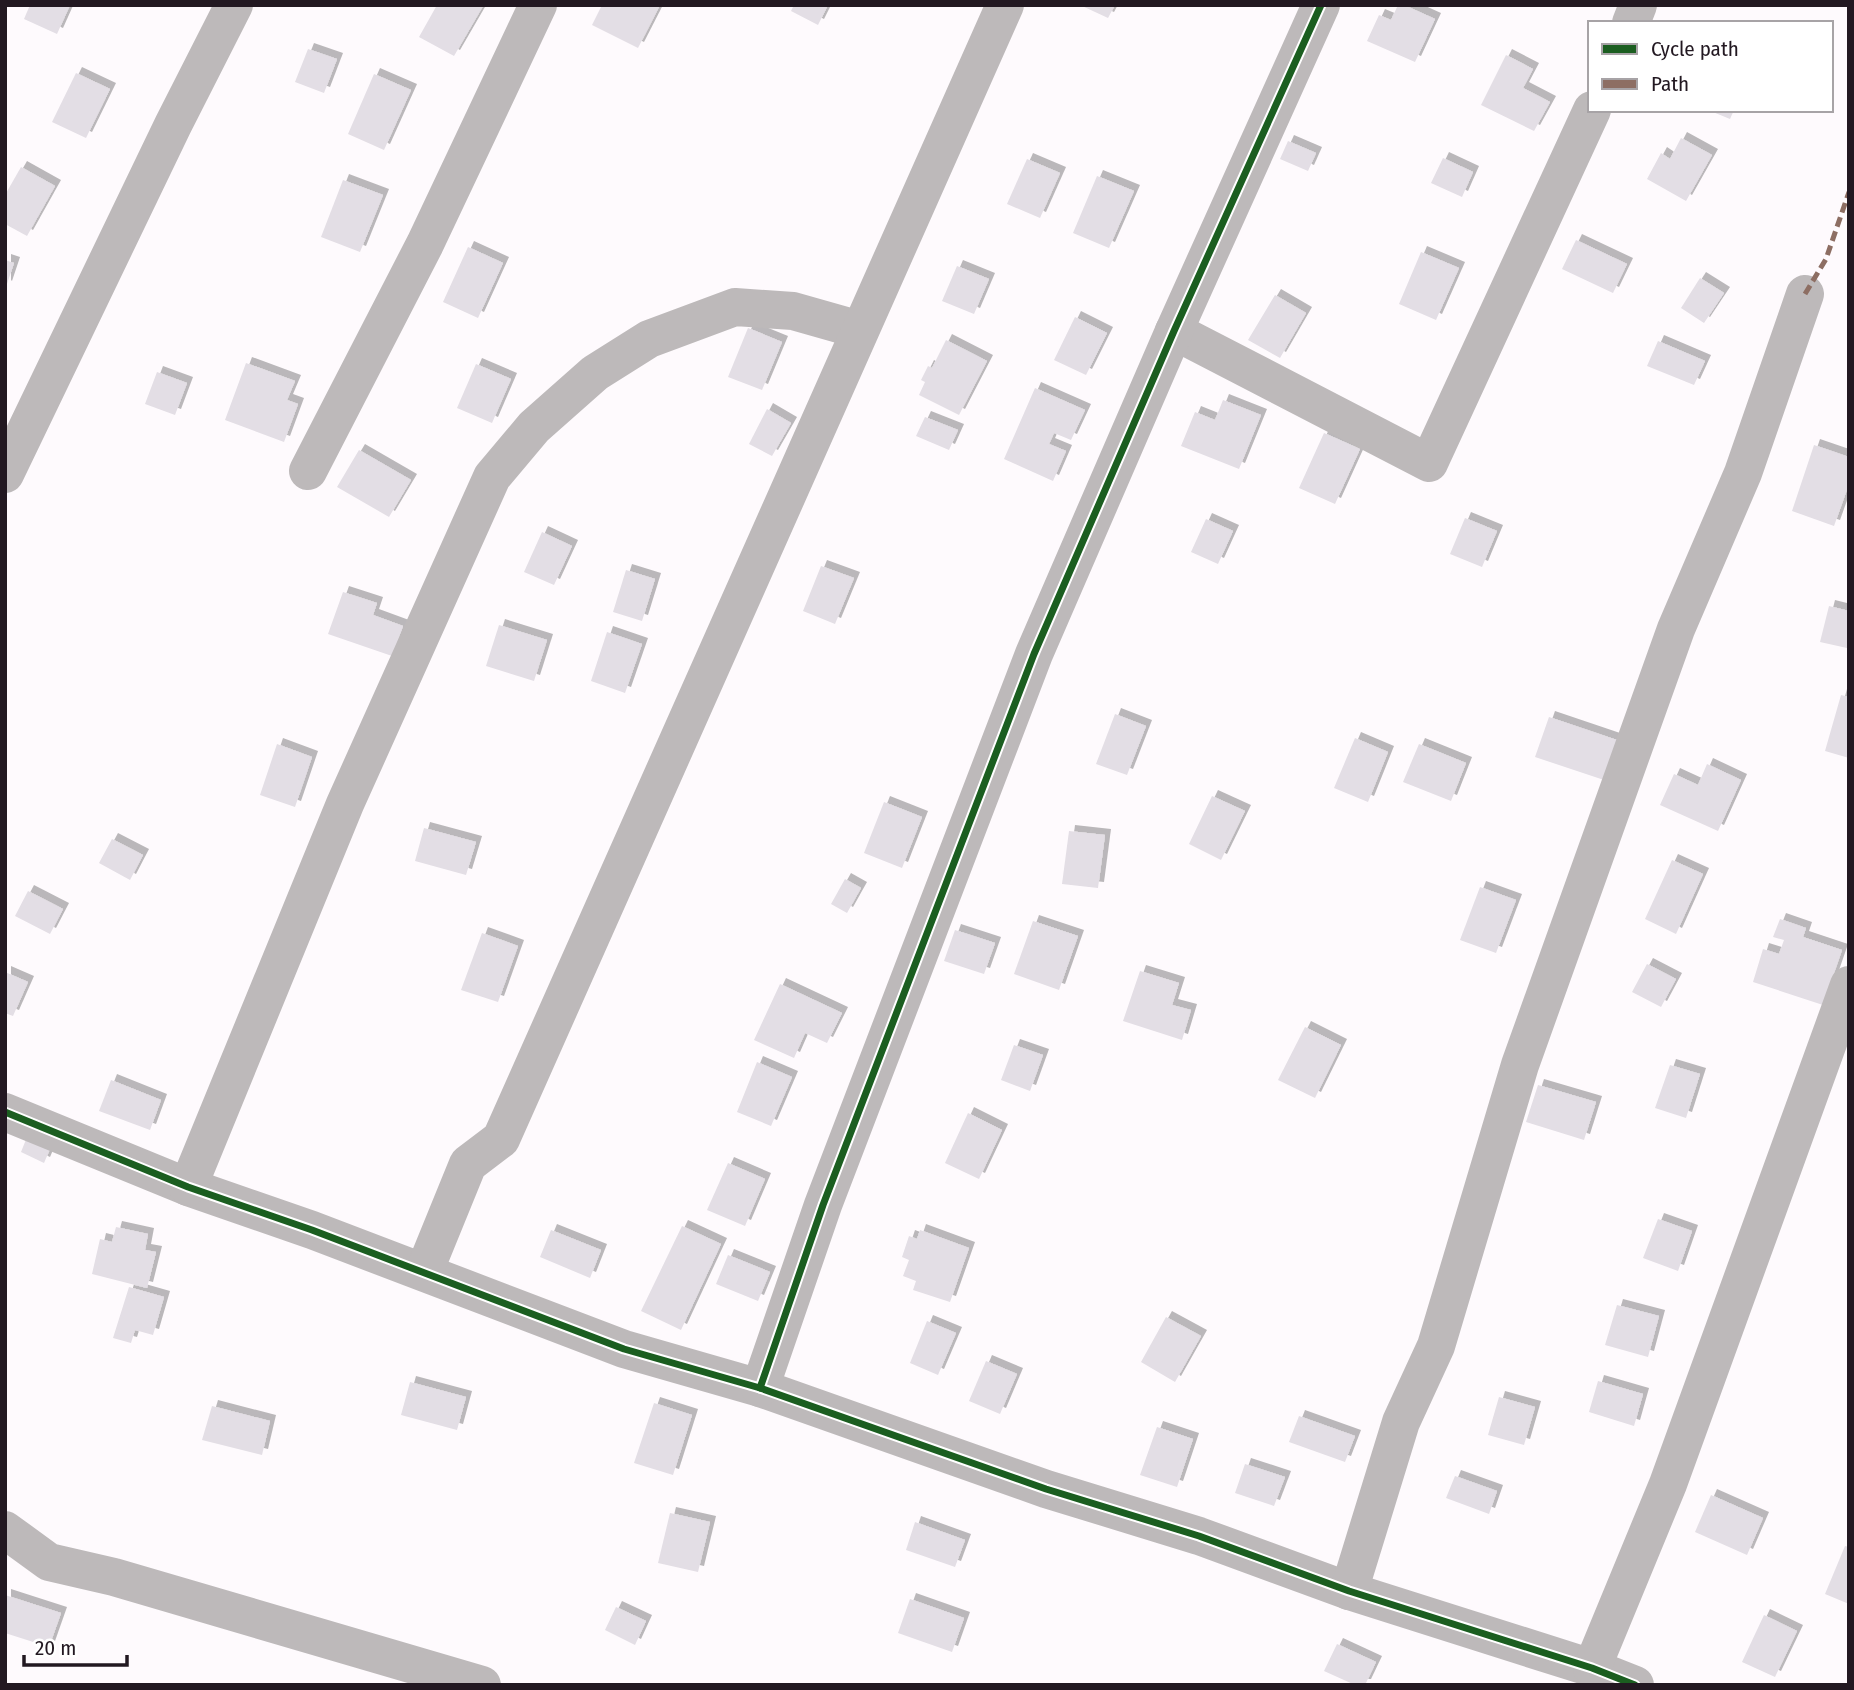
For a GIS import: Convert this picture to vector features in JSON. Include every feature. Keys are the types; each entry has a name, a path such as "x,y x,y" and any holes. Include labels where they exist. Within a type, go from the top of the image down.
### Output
{"street":[{"path":"5,474 233,5"},
{"path":"308,471 425,244 538,5"},
{"path":"424,1272 468,1164 501,1139 1005,5"},
{"path":"760,1388 823,1205 1034,654 1174,331 1321,5"},
{"path":"1174,331 1429,463 1591,112"},
{"path":"1349,1591 1401,1422 1436,1346 1520,1065 1676,629 1743,473 1805,294"},
{"path":"188,1187 345,804 492,477 534,427 595,373 649,339 735,307 793,311 860,330"},
{"path":"1592,1668 1668,1484 1849,985"},
{"path":"5,1112 188,1187 312,1230 624,1349 760,1388 1046,1489 1199,1536 1349,1591 1592,1668 1635,1685"},
{"path":"5,1531 49,1562 114,1577 482,1685"}],"building":[{"path":"30,5 70,5 57,34 24,19"},
{"path":"437,5 483,6 454,56 419,37"},
{"path":"602,5 660,5 638,48 592,25"},
{"path":"794,5 828,5 818,25 791,11"},
{"path":"1080,5 1115,5 1108,18"},
{"path":"1398,5 1404,5 1435,19 1415,62 1367,41 1379,15 1391,20"},
{"path":"308,49 337,59 324,93 295,82"},
{"path":"1506,55 1533,69 1523,88 1550,102 1534,131 1481,105"},
{"path":"76,73 110,89 86,138 52,122"},
{"path":"374,74 411,90 384,150 348,134"},
{"path":"1713,112 1733,112 1730,119"},
{"path":"1681,138 1712,155 1686,201 1647,179 1661,153 1670,159"},
{"path":"1288,141 1316,153 1308,171 1280,159"},
{"path":"1443,158 1473,172 1462,197 1431,183"},
{"path":"1027,159 1060,173 1040,218 1007,204"},
{"path":"21,167 55,186 27,236 5,224 5,195"},
{"path":"1097,176 1134,191 1109,248 1073,233"},
{"path":"343,180 383,195 360,252 321,237"},
{"path":"1576,240 1627,264 1613,293 1562,269"},
{"path":"468,247 503,263 478,318 443,302"},
{"path":"1421,252 1459,268 1436,320 1399,304"},
{"path":"5,260 14,263 6,287 5,286"},
{"path":"957,266 989,279 974,314 942,301"},
{"path":"1700,278 1724,293 1704,323 1681,308"},
{"path":"1275,295 1306,313 1280,358 1248,340"},
{"path":"1075,317 1107,333 1086,375 1054,360"},
{"path":"748,328 782,342 762,390 728,377"},
{"path":"946,340 987,361 959,415 919,395 925,382 921,380 928,366 932,368"},
{"path":"1658,341 1705,361 1694,385 1647,366"},
{"path":"246,363 295,381 287,400 298,404 284,442 225,420"},
{"path":"476,364 511,379 492,423 457,408"},
{"path":"157,372 187,383 175,415 145,404"},
{"path":"1035,388 1085,410 1071,440 1054,433 1049,444 1066,451 1053,481 1004,459"},
{"path":"1223,400 1261,415 1239,469 1181,446 1195,412 1215,420"},
{"path":"767,409 791,423 772,456 749,444"},
{"path":"925,417 958,430 949,450 916,436"},
{"path":"1324,433 1360,449 1335,504 1299,488"},
{"path":"1814,445 1849,457 1849,484 1834,526 1792,511"},
{"path":"359,450 411,480 389,517 337,487"},
{"path":"1465,518 1497,531 1482,567 1450,554"},
{"path":"1206,519 1233,531 1218,564 1191,552"},
{"path":"542,532 572,546 554,585 524,572"},
{"path":"821,566 854,578 835,624 803,611"},
{"path":"626,570 655,579 642,621 613,612"},
{"path":"343,592 377,603 373,615 403,626 392,656 328,634"},
{"path":"1829,606 1849,611 1847,648 1820,642"},
{"path":"499,625 547,640 534,681 486,666"},
{"path":"607,632 642,644 625,693 591,681"},
{"path":"1841,695 1849,697 1849,758 1825,751"},
{"path":"1115,714 1146,726 1127,775 1096,764"},
{"path":"1549,717 1617,740 1604,780 1535,757"},
{"path":"1355,738 1388,752 1368,802 1334,788"},
{"path":"277,744 312,757 295,807 260,795"},
{"path":"1419,744 1466,763 1451,801 1403,782"},
{"path":"1707,764 1741,780 1718,831 1660,805 1674,774 1698,785"},
{"path":"1212,796 1245,811 1221,860 1189,844"},
{"path":"884,802 922,817 902,868 864,853"},
{"path":"424,828 476,842 466,875 415,861"},
{"path":"1069,831 1105,835 1098,888 1062,884"},
{"path":"112,839 143,855 130,880 99,863"},
{"path":"1672,860 1703,874 1676,934 1645,919"},
{"path":"845,879 861,888 847,913 831,904"},
{"path":"1480,887 1516,900 1496,953 1460,940"},
{"path":"28,891 63,909 50,934 15,916"},
{"path":"1780,919 1806,928 1803,937 1842,950 1823,1005 1753,982 1763,949 1779,954 1784,940 1773,937"},
{"path":"1033,921 1078,936 1059,990 1014,974"},
{"path":"955,930 995,943 984,974 944,961"},
{"path":"482,933 518,946 498,1002 461,990"},
{"path":"1647,964 1676,979 1661,1007 1632,992"},
{"path":"1140,971 1179,983 1172,1005 1191,1010 1182,1040 1123,1021"},
{"path":"5,972 28,982 13,1016 5,1013"},
{"path":"780,984 842,1013 827,1043 805,1033 794,1058 754,1040"},
{"path":"1305,1027 1341,1045 1315,1098 1278,1080"},
{"path":"1014,1045 1043,1055 1030,1091 1001,1080"},
{"path":"757,1062 792,1077 771,1126 737,1112"},
{"path":"1670,1065 1700,1074 1686,1118 1655,1108"},
{"path":"111,1080 161,1100 150,1130 99,1111"},
{"path":"1538,1085 1596,1102 1584,1140 1526,1122"},
{"path":"968,1113 1002,1130 979,1179 945,1163"},
{"path":"29,1132 53,1142 44,1163 21,1152"},
{"path":"728,1163 765,1179 745,1226 707,1210"},
{"path":"1658,1219 1692,1231 1678,1271 1643,1258"},
{"path":"682,1226 721,1244 681,1330 641,1311"},
{"path":"116,1227 148,1234 145,1250 156,1252 147,1288 92,1274 100,1239 112,1242"},
{"path":"551,1230 601,1250 590,1278 540,1257"},
{"path":"920,1230 969,1248 950,1302 913,1290 916,1281 903,1276 909,1260 902,1257 909,1236 917,1239"},
{"path":"728,1255 770,1272 758,1301 716,1284"},
{"path":"129,1287 164,1297 153,1335 135,1330 131,1343 113,1338"},
{"path":"1617,1305 1659,1316 1648,1357 1605,1345"},
{"path":"1166,1317 1201,1336 1175,1382 1141,1362"},
{"path":"927,1321 956,1333 938,1375 910,1363"},
{"path":"986,1361 1017,1374 1000,1414 969,1401"},
{"path":"1598,1381 1643,1394 1634,1426 1589,1412"},
{"path":"410,1382 466,1397 457,1430 401,1415"},
{"path":"1499,1397 1535,1407 1524,1445 1488,1435"},
{"path":"654,1403 692,1415 673,1475 634,1463"},
{"path":"212,1406 270,1421 262,1455 202,1440"},
{"path":"1299,1416 1355,1436 1345,1462 1289,1442"},
{"path":"1157,1427 1193,1439 1177,1487 1140,1475"},
{"path":"1245,1464 1285,1477 1274,1506 1235,1493"},
{"path":"1455,1476 1497,1491 1489,1514 1446,1498"},
{"path":"1711,1495 1763,1518 1747,1555 1695,1532"},
{"path":"670,1513 710,1522 698,1572 658,1563"},
{"path":"915,1522 965,1540 955,1567 906,1550"},
{"path":"1845,1546 1849,1547 1849,1604 1825,1594"},
{"path":"5,1595 61,1613 49,1647 5,1633"},
{"path":"910,1599 964,1618 952,1652 898,1633"},
{"path":"616,1607 646,1621 635,1645 605,1630"},
{"path":"1764,1615 1797,1631 1775,1677 1742,1662"},
{"path":"1337,1644 1376,1662 1365,1685 1355,1685 1324,1671"}],"marked path":[{"path":"1805,294 1826,259 1849,192"}],"cycle path":[{"path":"760,1388 823,1205 1034,654 1174,331 1321,5"},
{"path":"5,1112 188,1187 312,1230 624,1349 760,1388 1046,1489 1199,1536 1349,1591 1592,1668 1635,1685"}]}
